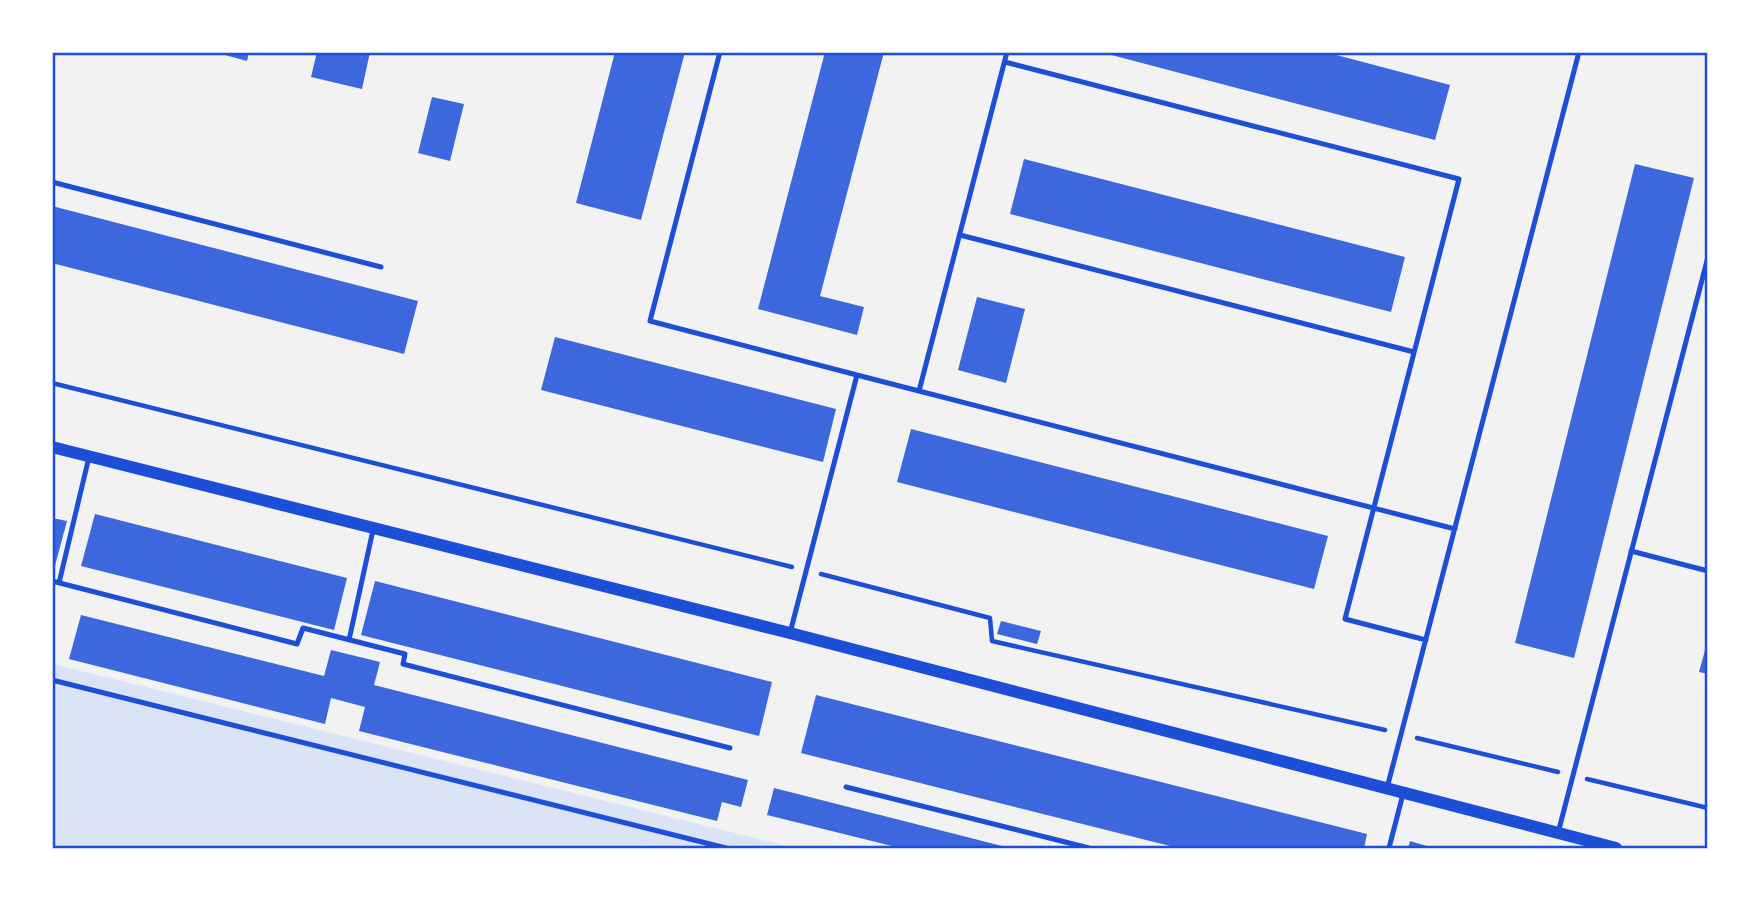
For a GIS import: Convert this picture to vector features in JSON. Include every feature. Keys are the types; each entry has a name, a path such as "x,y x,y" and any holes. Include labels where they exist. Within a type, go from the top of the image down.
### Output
{"street":[{"path":"52,447 790,633 1616,849"}],"lane":[{"path":"720,52 650,321 1455,529"},
{"path":"919,391 1007,52"},
{"path":"1387,788 1579,52"},
{"path":"1005,62 1459,179 1345,619 1426,640"},
{"path":"52,182 381,267"},
{"path":"960,235 1414,352"},
{"path":"1558,833 1707,257"},
{"path":"790,633 857,375"},
{"path":"89,456 56,582 297,644 303,628 405,654 403,664 730,748"},
{"path":"349,640 374,528"},
{"path":"1631,551 1707,571"},
{"path":"52,680 726,849"},
{"path":"846,787 1089,849"},
{"path":"1389,849 1403,793"}],"path":[{"path":"52,383 990,618 992,641 1403,734 1707,808"}],"shaded area":[{"path":"53,664 795,848 53,848"}],"building":[{"path":"214,52 249,52 247,61"},
{"path":"317,52 370,52 362,89 311,77"},
{"path":"615,52 685,52 641,220 576,203"},
{"path":"825,52 884,52 820,296 864,307 857,335 758,309"},
{"path":"1100,52 1325,52 1450,85 1435,140"},
{"path":"432,97 464,104 450,161 418,153"},
{"path":"1024,159 1405,257 1391,312 1010,214"},
{"path":"1635,164 1694,178 1574,658 1515,643"},
{"path":"52,206 418,301 404,354 52,263"},
{"path":"977,297 1025,309 1006,383 958,370"},
{"path":"555,337 836,409 823,462 541,390"},
{"path":"911,429 1328,536 1314,589 897,482"},
{"path":"95,514 347,578 334,630 81,566"},
{"path":"52,518 67,521 53,573 52,572"},
{"path":"375,581 772,682 759,736 361,635"},
{"path":"81,615 324,676 331,650 380,662 374,685 748,780 741,807 722,802 717,821 359,731 365,707 331,698 325,724 69,659"},
{"path":"1001,621 1041,631 1037,644 997,634"},
{"path":"1708,644 1708,674 1699,672"},
{"path":"816,695 1367,834 1364,848 1178,848 801,753"},
{"path":"774,788 1010,848 900,848 767,815"},
{"path":"1410,841 1434,848 1408,848"}]}
